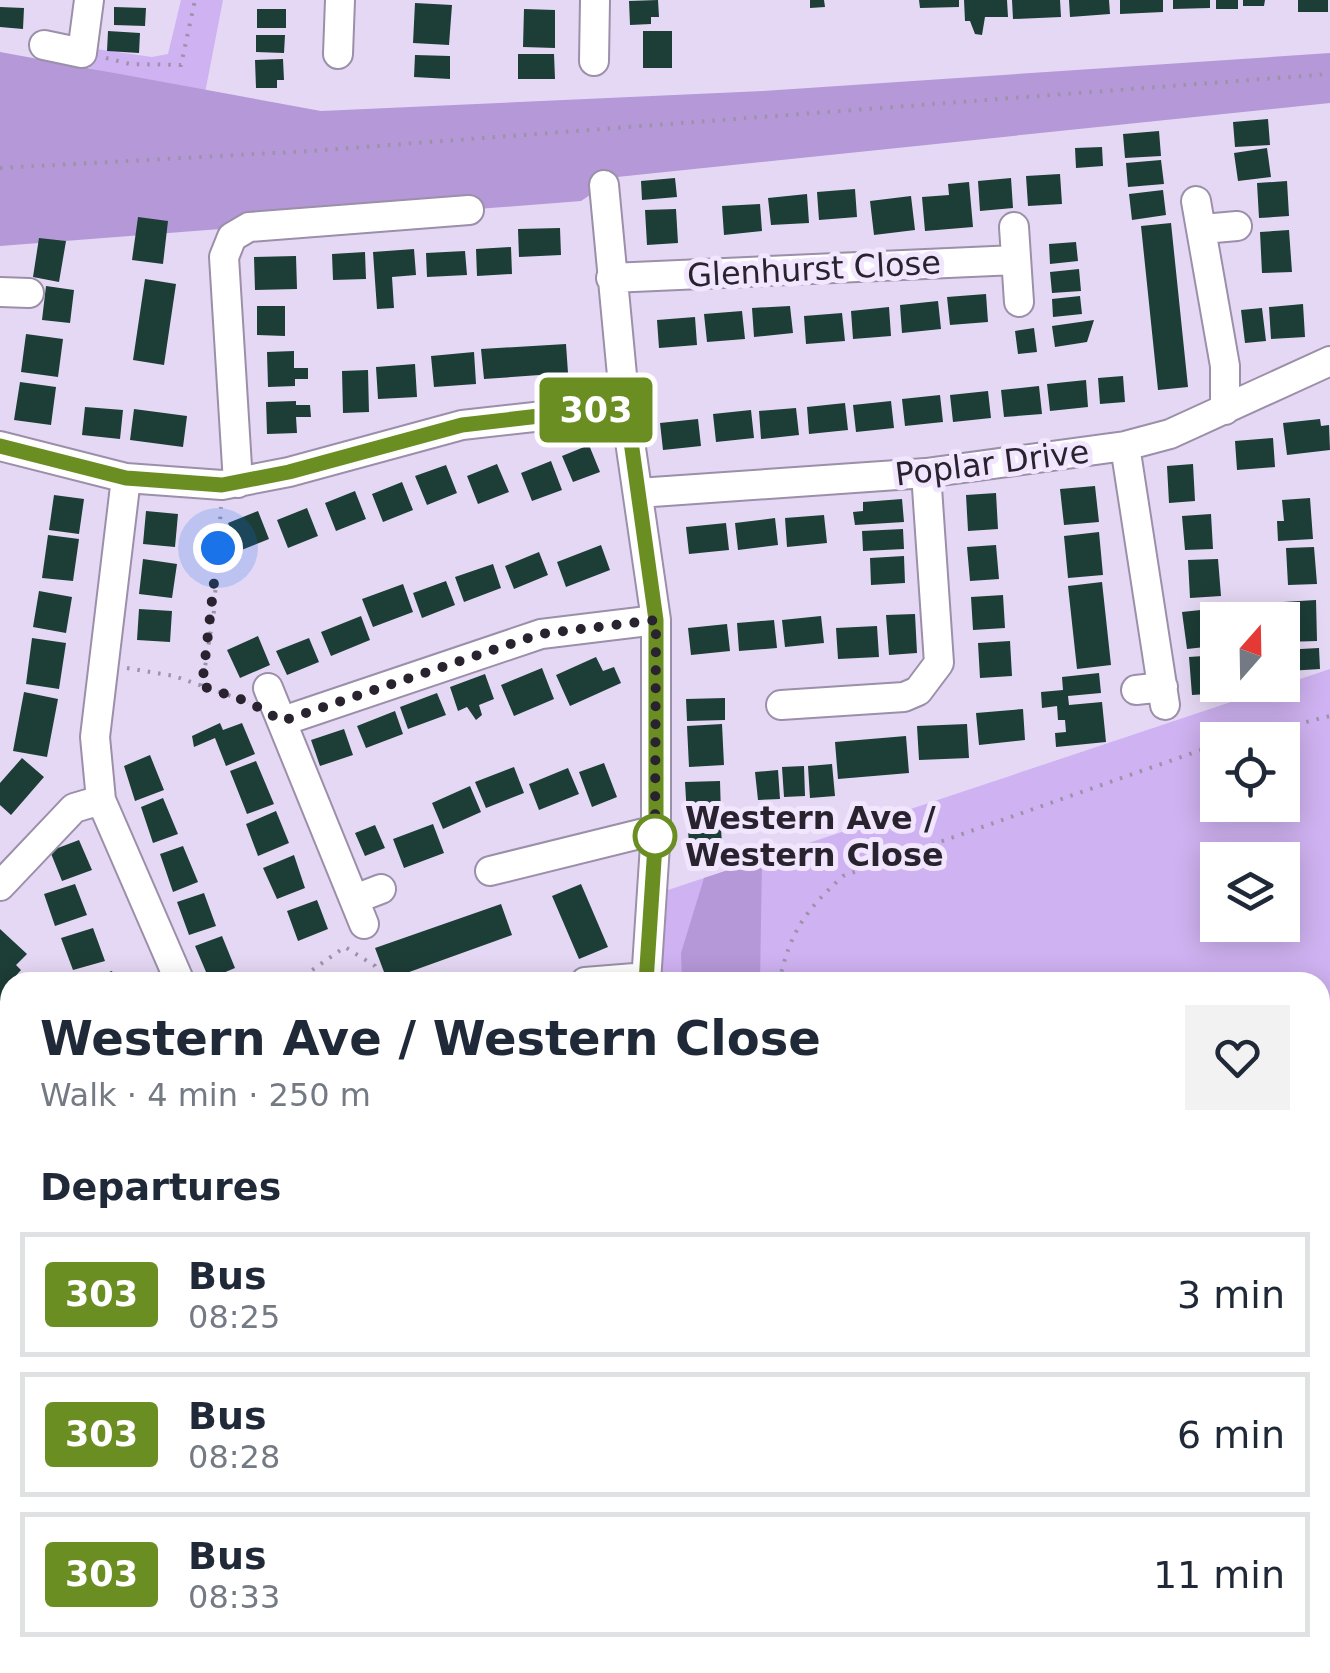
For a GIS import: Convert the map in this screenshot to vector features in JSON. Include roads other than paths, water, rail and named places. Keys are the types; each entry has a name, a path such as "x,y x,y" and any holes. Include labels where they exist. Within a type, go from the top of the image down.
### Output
{"street":[{"path":"44,45 82,52 89,0"},
{"path":"338,54 340,0"},
{"path":"594,61 596,0"},
{"path":"604,186 626,406 656,620 656,830 647,972"},
{"path":"230,484 224,258 232,237 250,227 469,210"},
{"path":"1225,410 1225,366 1200,215 1237,226"},
{"path":"1014,228 1019,302"},
{"name":"Glenhurst Close","path":"611,278 1016,260"},
{"path":"0,292 29,293"},
{"name":"Poplar Drive","path":"638,493 926,473 1125,446 1170,434 1330,361"},
{"path":"0,446 126,478 230,484 462,425 626,406"},
{"path":"1125,446 1154,694"},
{"path":"781,706 904,696 918,691 939,663 926,473"},
{"path":"126,478 95,737 101,800 176,972"},
{"path":"282,721 540,634 656,620"},
{"path":"268,688 360,912 381,889"},
{"path":"0,886 74,808 101,800"},
{"path":"490,871 656,830"}],"place":[{"name":"Western Ave / Western Close","path":"655,836"}]}
